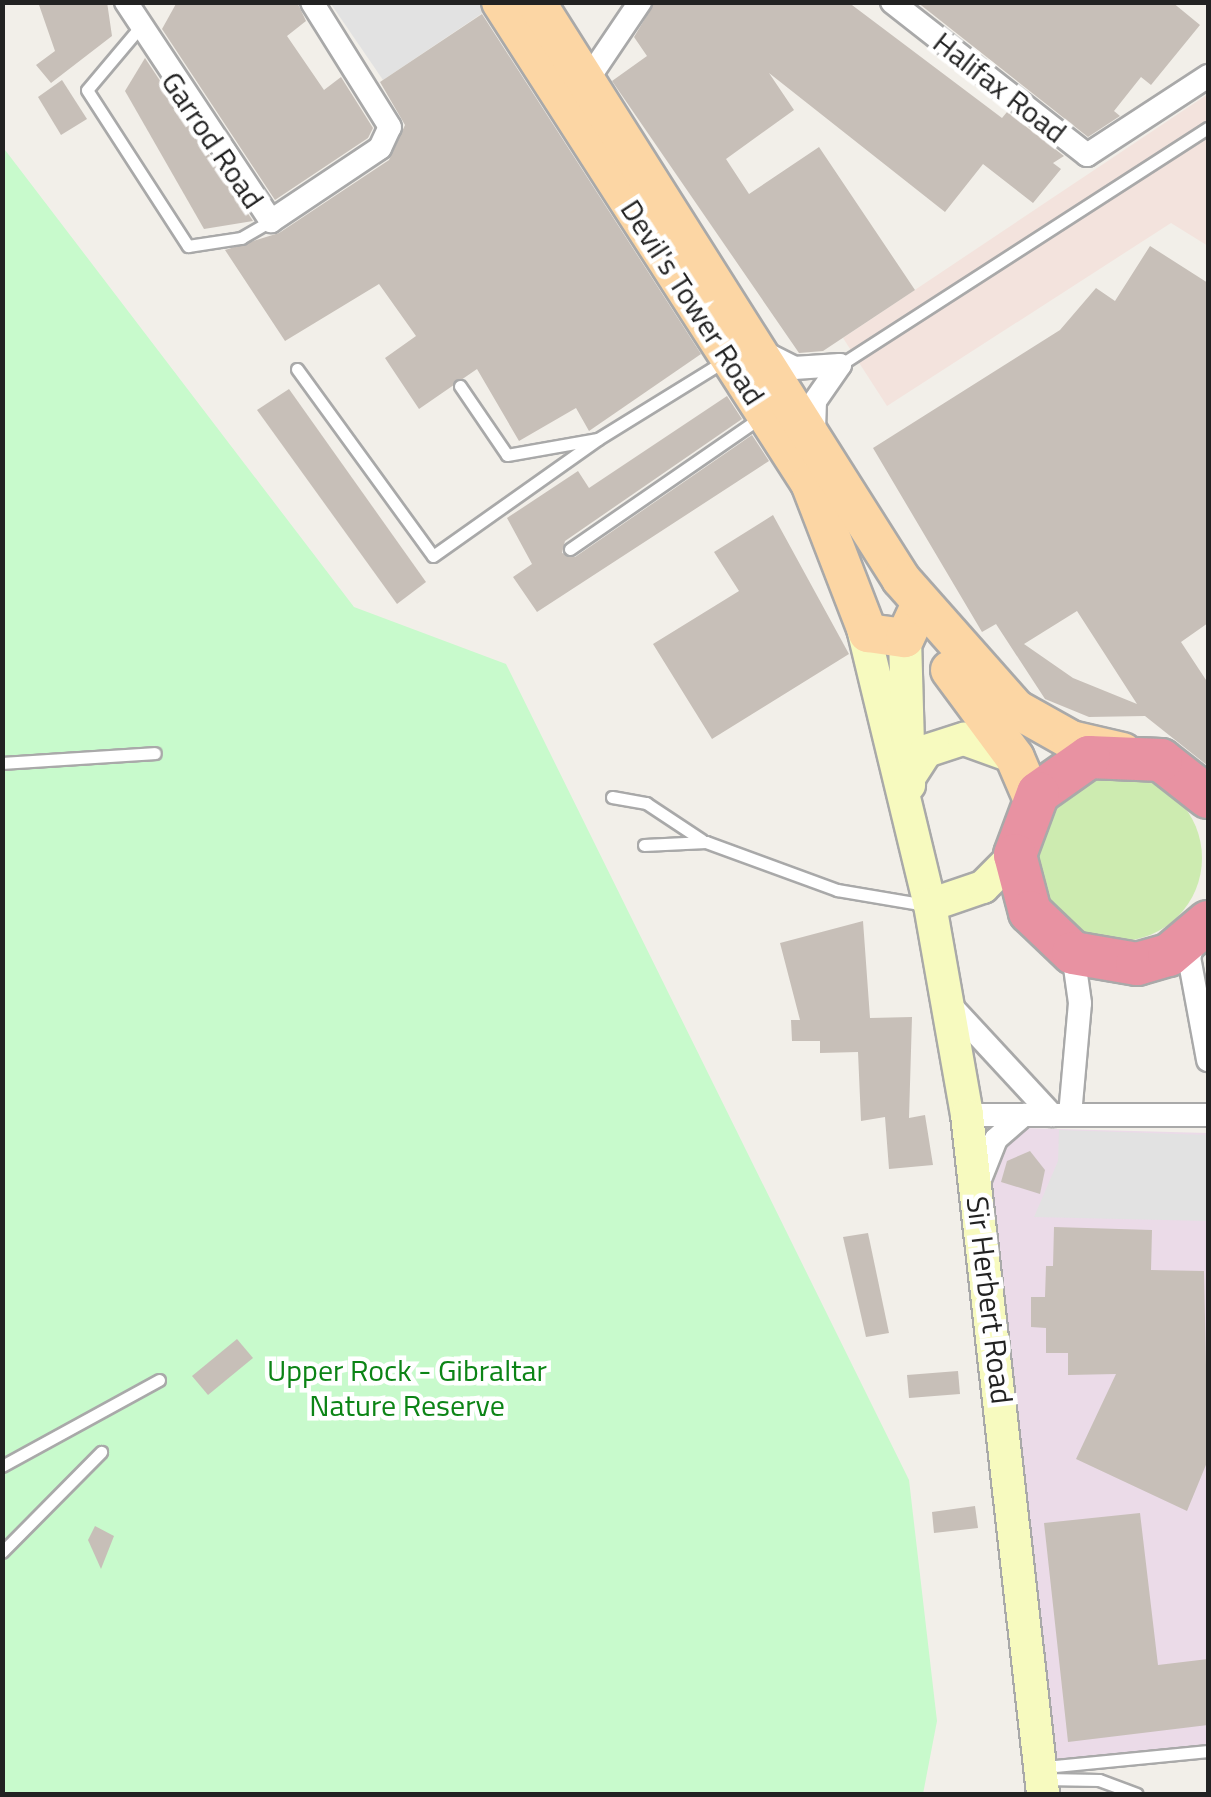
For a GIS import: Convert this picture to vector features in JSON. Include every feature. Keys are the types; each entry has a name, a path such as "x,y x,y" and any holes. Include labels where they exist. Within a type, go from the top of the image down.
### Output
{"highway":[{"path":"1202,929 1138,964 1073,953 1030,912 1015,854 1033,800 1078,762 1126,752 1203,786"}],"main road":[{"name":"Devil's Tower Road","path":"502,2 741,351 815,442 911,615"},
{"name":"Devil's Tower Road","path":"536,2 741,351 766,414 826,515 861,620"},
{"path":"911,615 886,642 861,620 878,582 1030,719 1126,752"},
{"path":"911,615 1015,758 1033,800"},
{"path":"908,809 911,615"},
{"name":"Sir Herbert Road","path":"861,620 930,906 967,1115 1042,1780"},
{"path":"910,776 926,751 964,739 1015,758"},
{"path":"930,906 983,887 1015,854"},
{"path":"983,887 1030,912"}],"street":[{"name":"Garrod Road","path":"126,2 271,221 380,148 390,128 312,2"},
{"path":"586,82 640,2"},
{"name":"Halifax Road","path":"892,2 1087,155 1208,76"},
{"path":"741,351 794,368 840,365"},
{"path":"815,442 815,401 840,365"},
{"path":"1202,929 1189,957 1208,1060"},
{"path":"1061,1115 1080,975 1073,953"},
{"path":"947,1000 995,1064 1061,1115"},
{"path":"967,1115 1208,1115"},
{"path":"976,1190 996,1139 1024,1115"}],"lane":[{"path":"140,27 87,90 188,246 241,238 271,221"},
{"path":"840,365 1208,128"},
{"path":"297,369 432,556 598,439 741,351"},
{"path":"460,386 507,454 598,439"},
{"path":"570,549 766,414"},
{"path":"2,763 154,753"},
{"path":"612,797 646,802 706,842 836,890 930,906"},
{"path":"644,845 706,842"},
{"path":"2,1466 158,1380"},
{"path":"2,1552 100,1452"},
{"path":"1042,1780 1208,1751"},
{"path":"1042,1780 1099,1780 1136,1794"}],"shaded area":[{"path":"482,2 487,10 383,80 331,4"},
{"path":"1208,94 1208,246 1171,223 887,406 843,338"},
{"path":"1022,1128 1208,1133 1208,1747 1054,1761 989,1171"},
{"path":"1059,1130 1208,1135 1208,1221 1034,1217 1058,1161"}],"green space":[{"name":"Upper Rock - Gibraltar Nature Reserve","path":"2,146 354,607 506,664 909,1480 937,1721 923,1794 3,1794"},
{"path":"1119,775 1151,781 1178,799 1196,826 1202,858 1196,890 1178,917 1151,935 1119,941 1087,935 1060,917 1042,890 1036,858 1042,826 1060,799 1087,781"}],"building":[{"path":"38,2 107,2 112,36 51,83 36,65 55,51"},
{"path":"177,2 297,2 306,21 287,36 324,90 341,77 373,128 368,138 275,200 162,29"},
{"path":"655,2 848,2 1002,118 1007,112 1064,156 1053,163 1061,169 1033,203 983,164 945,212 769,73 794,110 726,159 749,194 819,147 915,290 823,351 799,353 612,81 647,56 634,37"},
{"path":"917,2 1172,2 1200,25 1151,85 1141,77 1114,111 1120,116 1088,137"},
{"path":"482,14 701,354 589,431 576,408 519,441 477,369 419,409 385,358 416,336 379,284 285,341 225,250 279,233 389,160 405,125 380,82"},
{"path":"145,58 253,221 204,229 125,91"},
{"path":"62,80 87,119 61,135 38,97"},
{"path":"1150,246 1208,283 1208,623 1181,642 1208,683 1208,766 1145,716 1089,717 1045,699 996,624 982,632 873,448 1060,330 1096,288 1115,301","holes":["1077,611 1137,704 1073,678 1024,644"]},
{"path":"289,389 426,582 397,604 257,410"},
{"path":"727,396 742,419 565,541 562,553 575,557 752,435 769,461 537,612 513,577 532,564 507,518 578,471 589,488"},
{"path":"773,515 849,654 712,739 653,644 739,591 714,552"},
{"path":"863,921 870,1018 912,1017 909,1118 925,1115 933,1165 889,1169 885,1117 861,1121 858,1052 820,1053 820,1041 792,1041 791,1020 800,1020 780,943"},
{"path":"1030,1151 1045,1170 1040,1194 1001,1182 1007,1161"},
{"path":"1054,1227 1152,1230 1151,1270 1204,1271 1208,1460 1187,1511 1076,1459 1116,1374 1068,1375 1068,1353 1046,1353 1046,1328 1031,1327 1031,1297 1045,1297 1046,1266 1053,1266"},
{"path":"868,1233 889,1333 866,1337 843,1237"},
{"path":"237,1339 253,1358 208,1395 192,1376"},
{"path":"958,1371 960,1394 909,1398 907,1375"},
{"path":"975,1506 978,1528 934,1533 932,1512"},
{"path":"1140,1513 1158,1665 1208,1659 1208,1725 1068,1742 1044,1523"},
{"path":"95,1526 114,1536 101,1569 88,1540"}]}
